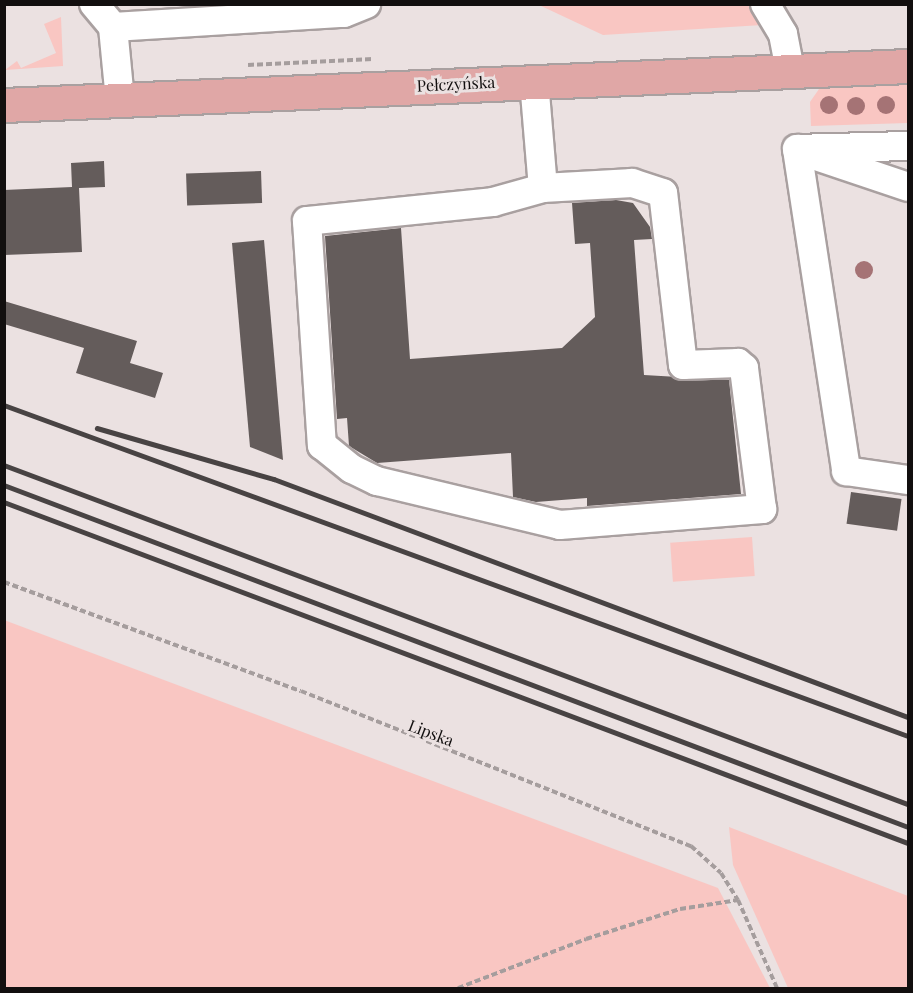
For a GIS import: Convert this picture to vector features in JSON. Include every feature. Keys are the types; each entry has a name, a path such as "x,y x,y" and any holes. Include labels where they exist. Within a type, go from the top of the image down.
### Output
{"main road":[{"name":"Pełczyńska","path":"4,105 909,66"}],"street":[{"path":"94,4 113,27 120,100"},
{"path":"113,27 344,13 366,4"},
{"path":"765,4 783,34 790,71"},
{"path":"534,81 543,188"},
{"path":"797,149 909,146"},
{"path":"797,149 909,187"},
{"path":"797,149 846,471 909,480"},
{"path":"632,183 663,193 683,365 738,363 744,368 762,509 560,525 377,481 352,470 322,445 307,221 493,202 543,188 632,183"}],"path":[{"name":"Lipska","path":"4,582 672,836 707,858 738,900 777,988"},
{"path":"458,988 586,939 680,909 738,900"}],"shaded area":[{"path":"539,5 748,5 762,25 603,35"},
{"path":"61,17 63,66 5,70 17,61 21,68 56,53 44,24"},
{"path":"908,81 908,123 811,126 810,102 819,89"},
{"path":"752,537 755,576 673,582 670,543"},
{"path":"4,620 718,888 770,988 5,988"},
{"path":"729,827 908,896 908,988 788,988 733,865"}],"building":[{"path":"104,161 105,187 79,188 82,252 4,255 4,190 72,187 71,163"},
{"path":"261,171 262,203 187,206 186,174"},
{"path":"616,200 633,203 650,227 652,239 634,240 644,375 729,380 741,494 587,506 587,498 536,502 513,497 511,453 377,463 349,446 347,418 337,419 325,236 401,228 410,359 562,348 595,317 590,243 575,244 572,203"},
{"path":"264,240 283,460 250,447 232,243"},
{"path":"4,301 137,341 130,363 163,373 155,398 76,373 84,348 4,324"},
{"path":"851,492 902,499 897,531 847,524"}],"railway":[{"path":"4,405 908,736"},
{"path":"97,428 274,479 908,717"},
{"path":"4,465 908,804"},
{"path":"4,485 908,827"},
{"path":"4,502 908,843"}]}
